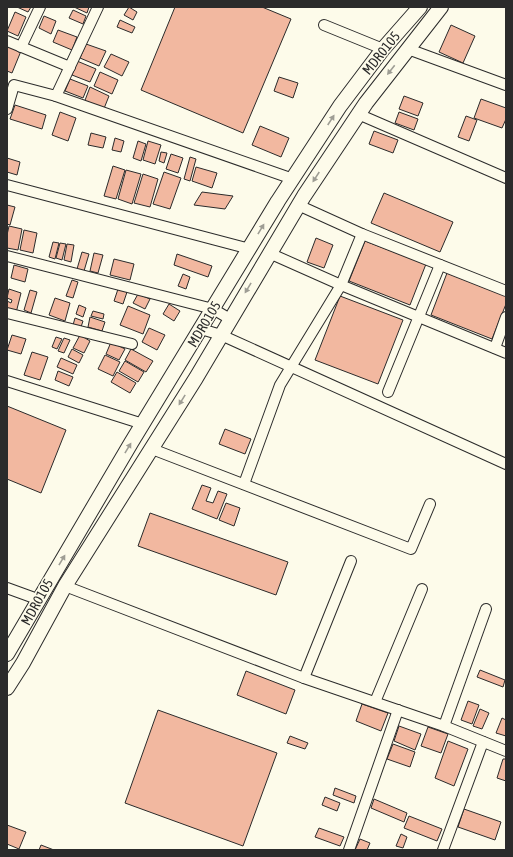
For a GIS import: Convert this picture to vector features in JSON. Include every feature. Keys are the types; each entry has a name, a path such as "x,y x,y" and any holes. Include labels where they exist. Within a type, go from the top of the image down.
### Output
{"main road":[{"name":"MDR0105","path":"7,654 40,600 50,578 293,179 340,106 383,49 420,7"},
{"name":"MDR0105","path":"7,688 23,663 65,586 152,449 298,205 358,114 441,7"}],"street":[{"path":"22,47 40,7"},
{"path":"56,96 98,7"},
{"path":"324,25 383,49"},
{"path":"7,41 70,67"},
{"path":"408,49 506,86"},
{"path":"7,109 14,85 56,96 293,179"},
{"path":"358,114 506,178"},
{"path":"7,185 250,248"},
{"path":"298,205 362,234 506,291"},
{"path":"244,484 280,385 341,285 362,234"},
{"path":"269,253 419,318 506,353"},
{"path":"7,256 213,309 230,319"},
{"path":"388,392 440,265"},
{"path":"7,313 132,344"},
{"path":"494,348 506,318"},
{"path":"201,329 221,335 290,368 506,464"},
{"path":"7,381 143,424"},
{"path":"152,449 411,549 430,504"},
{"path":"304,678 351,561"},
{"path":"65,586 304,678 444,726 506,750"},
{"path":"7,588 40,600"},
{"path":"375,702 422,589"},
{"path":"444,726 486,609"},
{"path":"349,850 398,710"},
{"path":"443,850 483,742"}],"building":[{"path":"17,7 31,7 28,12"},
{"path":"74,7 89,7 87,13"},
{"path":"129,7 137,12 133,20 124,15"},
{"path":"175,7 262,7 291,19 243,133 141,90"},
{"path":"73,10 86,16 83,24 69,18"},
{"path":"15,12 26,17 18,36 7,31"},
{"path":"44,16 56,21 51,34 39,28"},
{"path":"120,20 135,27 132,33 117,27"},
{"path":"451,25 475,36 463,63 439,52"},
{"path":"58,30 77,37 72,50 53,42"},
{"path":"86,44 106,51 99,66 80,58"},
{"path":"7,46 21,51 12,73 7,71"},
{"path":"111,54 129,62 122,76 104,67"},
{"path":"77,61 96,69 90,82 72,75"},
{"path":"100,72 118,80 112,94 94,86"},
{"path":"279,77 298,83 293,98 274,91"},
{"path":"70,79 88,86 83,98 65,91"},
{"path":"90,87 109,96 103,111 84,103"},
{"path":"404,96 423,103 418,116 399,109"},
{"path":"481,99 506,108 506,119 502,128 474,118"},
{"path":"15,105 46,115 42,129 10,119"},
{"path":"60,112 76,118 68,141 52,135"},
{"path":"399,112 418,119 414,130 395,123"},
{"path":"466,116 477,120 469,141 458,137"},
{"path":"260,126 289,138 281,157 252,145"},
{"path":"374,131 398,140 393,153 369,144"},
{"path":"91,133 106,137 103,148 88,145"},
{"path":"115,138 124,141 121,152 112,150"},
{"path":"138,141 146,144 141,161 133,158"},
{"path":"148,141 161,145 155,164 143,160"},
{"path":"161,152 167,153 164,163 159,161"},
{"path":"171,154 183,158 178,173 166,169"},
{"path":"190,157 196,159 190,181 184,179"},
{"path":"7,158 20,162 17,175 7,172"},
{"path":"113,166 125,170 116,199 104,196"},
{"path":"196,167 217,173 212,188 192,181"},
{"path":"126,170 141,174 132,204 118,199"},
{"path":"164,172 181,178 170,209 153,204"},
{"path":"143,174 158,179 150,207 134,203"},
{"path":"202,192 233,196 225,209 194,205"},
{"path":"384,193 453,222 440,252 371,223"},
{"path":"7,205 15,207 10,225 7,224"},
{"path":"9,226 22,229 18,250 7,248"},
{"path":"24,230 37,233 33,253 20,250"},
{"path":"316,238 333,245 324,268 307,262"},
{"path":"365,241 426,264 410,305 349,281"},
{"path":"53,242 59,243 55,259 49,257"},
{"path":"60,243 66,244 62,260 56,258"},
{"path":"67,244 74,245 71,262 64,260"},
{"path":"82,252 89,254 84,271 77,269"},
{"path":"94,253 103,255 98,273 90,271"},
{"path":"177,254 212,266 208,277 174,265"},
{"path":"114,259 134,264 130,280 110,275"},
{"path":"14,265 28,269 25,282 11,278"},
{"path":"447,273 506,296 506,304 492,339 431,315"},
{"path":"183,274 190,277 186,289 178,286"},
{"path":"72,280 78,282 73,298 66,296"},
{"path":"9,289 21,293 16,313 7,311 7,301 11,303 12,300 7,298"},
{"path":"118,289 127,292 123,304 114,301"},
{"path":"30,290 37,292 31,313 24,310"},
{"path":"138,294 150,299 145,309 133,303"},
{"path":"340,296 403,320 378,384 315,360"},
{"path":"55,298 70,303 65,321 49,315"},
{"path":"169,304 180,311 174,321 163,314"},
{"path":"79,305 86,308 83,317 76,314"},
{"path":"128,306 150,315 143,334 120,325"},
{"path":"93,311 104,314 103,319 91,316"},
{"path":"90,317 105,322 102,331 88,327"},
{"path":"75,318 83,321 81,327 73,325"},
{"path":"149,328 165,335 157,350 142,342"},
{"path":"12,335 26,339 21,354 7,350"},
{"path":"80,335 90,341 84,353 73,348"},
{"path":"56,337 62,339 57,349 52,347"},
{"path":"64,338 70,340 64,353 58,351"},
{"path":"111,342 125,349 119,360 106,354"},
{"path":"72,349 83,355 79,363 68,357"},
{"path":"131,349 153,361 146,372 125,360"},
{"path":"32,352 48,357 40,380 24,375"},
{"path":"105,355 120,362 113,376 98,369"},
{"path":"61,358 77,365 73,374 57,367"},
{"path":"125,361 144,372 138,382 119,371"},
{"path":"58,371 73,377 69,386 55,380"},
{"path":"117,372 136,383 130,393 111,382"},
{"path":"7,406 66,430 41,493 7,479"},
{"path":"225,429 251,439 245,454 219,444"},
{"path":"202,485 211,488 206,501 213,503 218,491 227,494 217,519 192,509"},
{"path":"226,503 240,508 234,526 219,520"},
{"path":"150,513 288,562 276,595 138,546"},
{"path":"480,670 505,680 503,687 477,677"},
{"path":"246,671 295,690 286,714 237,695"},
{"path":"468,701 479,705 472,724 461,720"},
{"path":"362,704 388,713 381,731 356,721"},
{"path":"480,709 489,713 482,729 473,726"},
{"path":"158,710 277,753 243,846 125,803"},
{"path":"502,718 506,720 506,736 496,733"},
{"path":"399,726 421,734 415,750 394,741"},
{"path":"428,727 448,734 441,753 421,746"},
{"path":"290,736 308,743 305,749 287,743"},
{"path":"448,741 468,749 454,786 435,778"},
{"path":"393,744 415,752 410,767 387,759"},
{"path":"503,759 506,759 506,781 497,778"},
{"path":"335,788 356,796 354,803 333,795"},
{"path":"325,797 340,803 337,811 322,805"},
{"path":"374,799 407,813 404,822 371,808"},
{"path":"464,809 501,822 495,840 458,827"},
{"path":"409,816 442,829 437,841 404,828"},
{"path":"7,825 26,832 19,849 7,844"},
{"path":"319,828 344,837 340,846 315,837"},
{"path":"401,834 407,837 403,848 396,846"},
{"path":"360,839 370,843 367,850 355,850"},
{"path":"41,845 54,850 39,850"}]}
